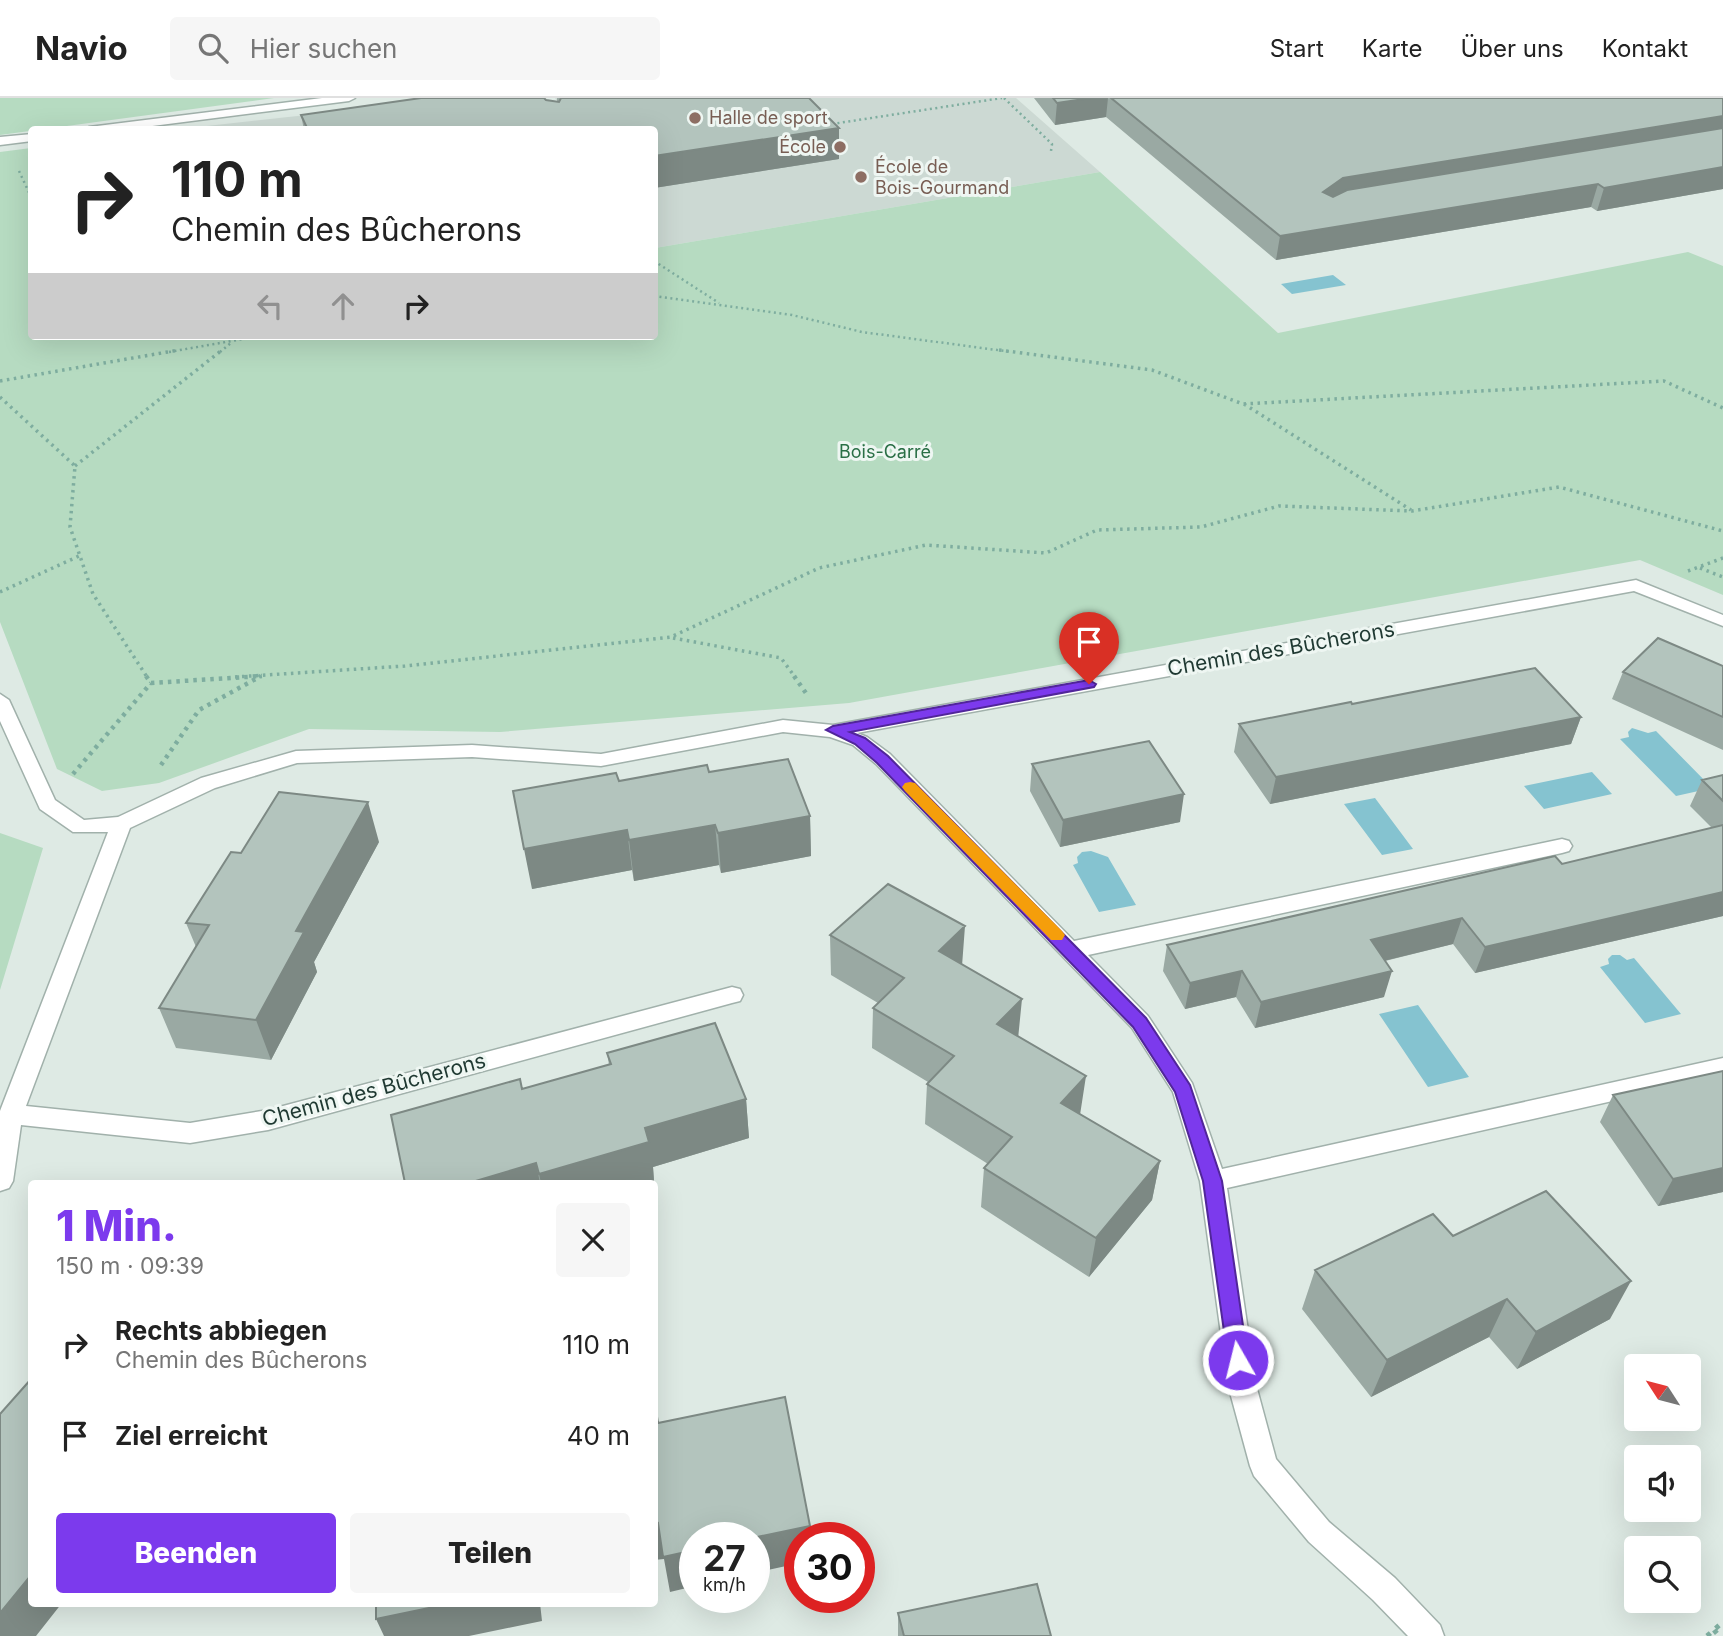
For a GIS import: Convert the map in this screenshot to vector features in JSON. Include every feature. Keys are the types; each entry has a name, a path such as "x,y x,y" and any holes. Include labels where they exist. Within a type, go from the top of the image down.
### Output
{"street":[{"path":"122,126 349,98"},
{"path":"0,141 28,138"},
{"name":"Chemin des Bûcherons","path":"47,804 80,827 121,824 208,783 296,757 472,751 601,760 783,726 833,730 1636,584 1723,621"},
{"path":"0,701 47,804"},
{"name":"Chemin des Bûcherons","path":"833,730 860,741 883,759 1140,1022 1184,1090 1213,1181 1241,1385 1264,1466 1319,1532 1384,1589 1429,1636"},
{"path":"0,1181 11,1114 121,824"},
{"path":"1071,950 1562,846"},
{"name":"Chemin des Bûcherons","path":"11,1114 190,1133 268,1120 732,995"},
{"path":"1213,1181 1723,1067"}],"path":[{"path":"828,125 1003,98 1052,144 1051,151"},
{"path":"17,167 28,190"},
{"path":"658,264 723,305"},
{"path":"658,297 792,314 862,332 1152,370 1243,404 1412,511"},
{"path":"0,381 237,340"},
{"path":"150,683 93,594 79,556 70,527 75,466 233,341"},
{"path":"1243,404 1664,381 1715,407 1723,408"},
{"path":"0,397 75,466"},
{"path":"671,637 819,568 926,545 1046,552 1097,530 1201,527 1279,506 1412,511 1559,487 1723,531"},
{"path":"0,592 79,556"},
{"path":"1700,567 1723,577"},
{"path":"47,804 150,683 405,666 671,637 781,658 833,730"},
{"path":"160,767 199,710 262,675"},
{"path":"1707,1636 1717,1633 1723,1622"}],"shaded area":[{"path":"461,98 517,126 207,126"},
{"name":"École de Bois-Gourmand","path":"555,98 1016,98 1100,172 658,247 658,126 576,126"}],"green space":[{"path":"0,98 274,98 67,126 28,126 28,131 0,135"},
{"name":"Bois-Carré","path":"28,148 28,340 658,340 658,247 1100,172 1278,333 1688,252 1723,266 1723,595 1640,560 849,703 500,732 309,729 159,783 102,791 57,769 0,622 0,152"},
{"path":"0,833 43,848 0,990"}],"water":[{"path":"1333,275 1346,285 1292,294 1281,284"},
{"path":"1632,728 1648,733 1656,731 1712,788 1676,796 1620,739 1629,737 1628,732"},
{"path":"1592,772 1612,794 1544,809 1524,786"},
{"path":"1375,798 1413,849 1382,855 1344,804"},
{"path":"1091,851 1108,857 1136,905 1099,912 1073,865 1078,863 1077,857 1082,852"},
{"path":"1612,955 1620,955 1627,960 1634,958 1681,1014 1645,1023 1600,967 1609,964 1608,959"},
{"path":"1418,1005 1469,1077 1428,1087 1379,1014"}],"building":[{"path":"421,98 544,98 559,102 561,98 809,98 839,128 658,155 658,126 306,126 301,115"},
{"path":"1053,98 1091,98 1057,103"},
{"path":"1111,98 1723,98 1723,116 1343,178 1323,192 1333,197 1347,190 1723,128 1723,167 1604,188 1598,184 1280,236"},
{"path":"1658,638 1723,666 1723,717 1623,672"},
{"path":"1535,668 1581,717 1276,777 1239,724 1351,702 1352,704"},
{"path":"1149,741 1184,794 1063,820 1032,764"},
{"path":"788,759 810,816 718,833 715,825 629,840 627,830 524,849 513,791 616,773 619,781 707,765 709,772"},
{"path":"1723,775 1723,801 1702,780"},
{"path":"279,792 368,802 296,931 304,932 256,1020 159,1008 209,925 186,923 231,852 241,853"},
{"path":"1723,825 1723,892 1485,947 1462,918 1371,940 1392,971 1261,1002 1242,971 1190,983 1167,945 1555,856 1562,864"},
{"path":"888,884 965,926 939,951 1022,999 997,1024 1086,1076 1061,1103 1160,1161 1096,1238 984,1168 1012,1137 927,1084 954,1056 873,1008 904,978 830,935"},
{"path":"715,1023 746,1099 645,1128 649,1142 539,1174 536,1163 479,1180 404,1180 391,1115 520,1079 522,1089 611,1064 607,1053"},
{"path":"1723,1071 1723,1168 1673,1179 1613,1095"},
{"path":"1546,1191 1631,1281 1536,1332 1507,1299 1387,1360 1315,1270 1433,1214 1453,1236"},
{"path":"28,1382 28,1579 0,1613 0,1414"},
{"path":"785,1397 809,1522 784,1522 784,1531 770,1534 770,1522 679,1522 679,1554 663,1557 658,1523 658,1423"},
{"path":"1037,1584 1051,1636 904,1636 898,1613"},
{"path":"376,1607 434,1607 376,1619"}],"slow traffic":[{"path":"910,787 1057,935"}],"place":[{"name":"Halle de sport","path":"695,118"},
{"name":"École","path":"840,147"},
{"name":"École de Bois-Gourmand","path":"861,177"}],"route":[{"path":"1089,684 833,730 860,741 883,759 1071,950 1140,1022 1184,1090 1213,1181 1238,1360"}]}
